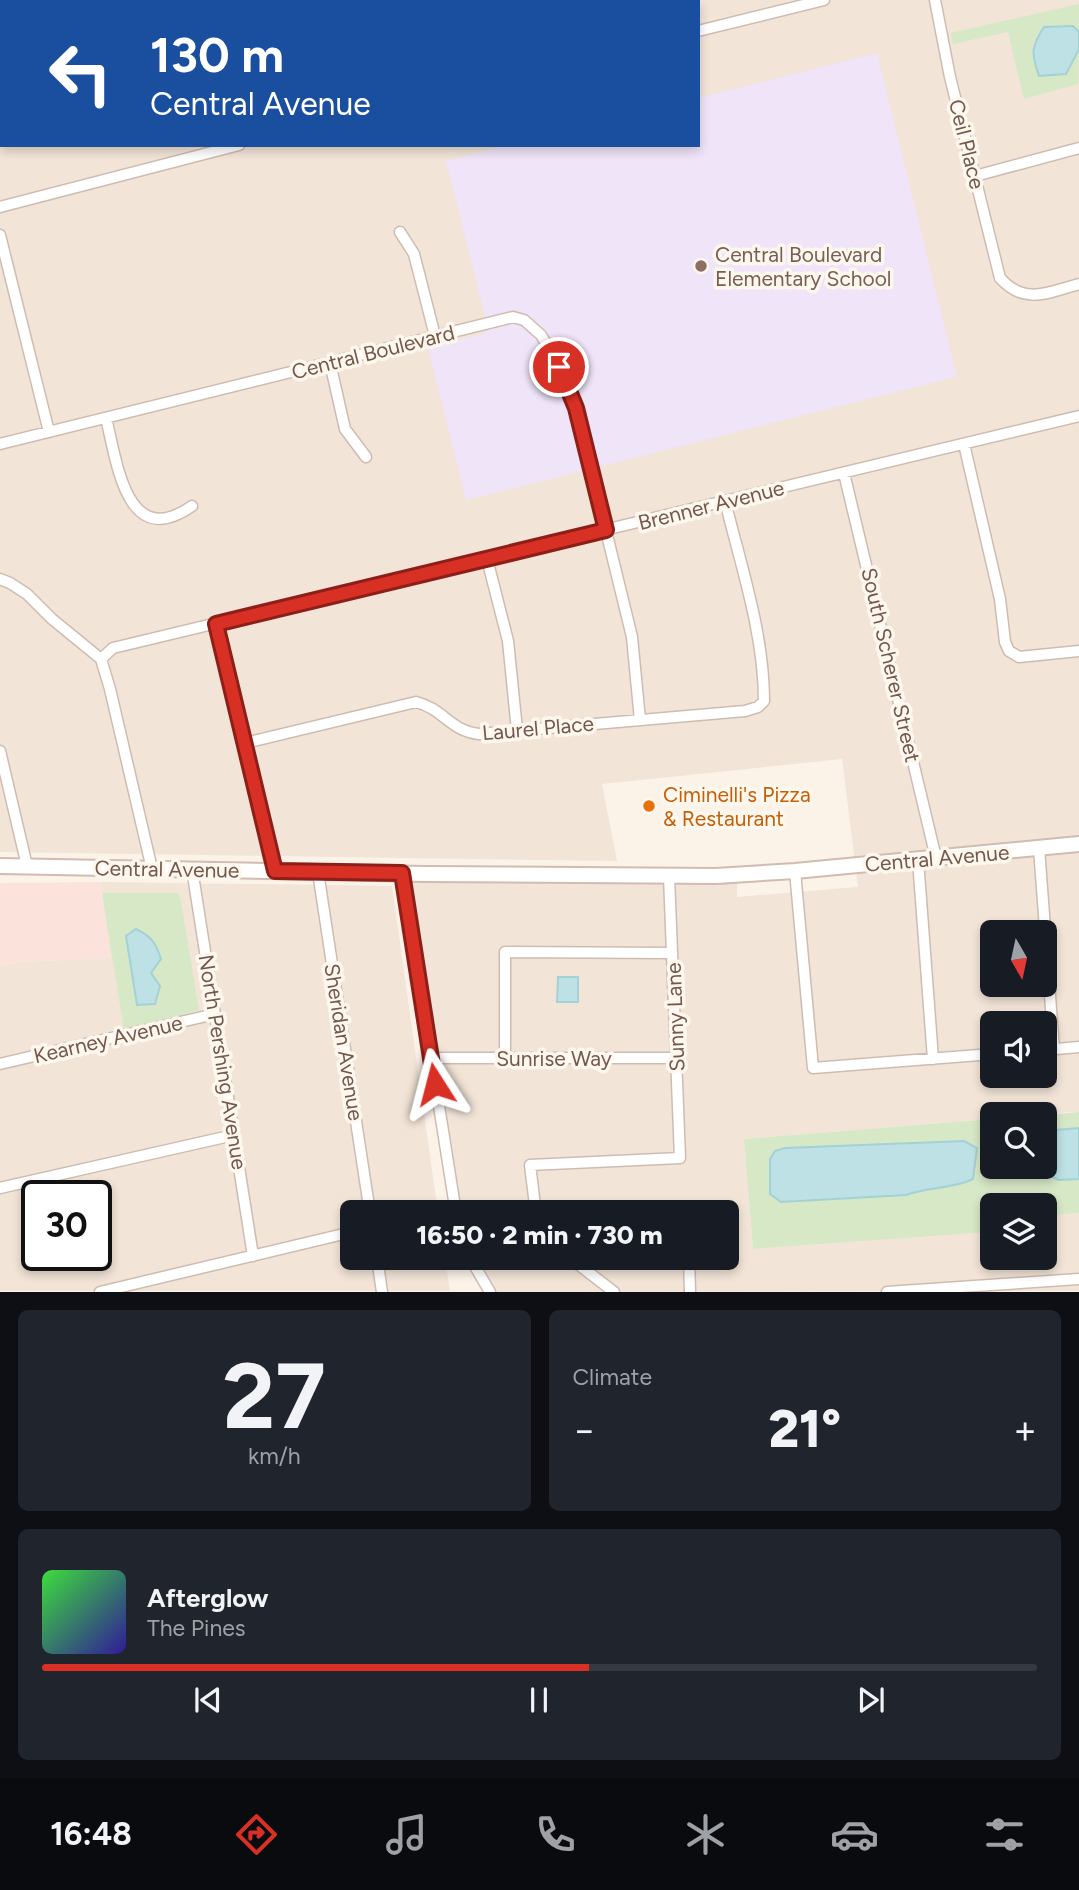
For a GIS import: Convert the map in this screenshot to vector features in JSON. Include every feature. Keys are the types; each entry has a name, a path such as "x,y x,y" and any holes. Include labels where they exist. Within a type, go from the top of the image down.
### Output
{"main road":[{"name":"Central Avenue","path":"0,866 669,876 919,867 936,858 1079,844"}],"street":[{"path":"700,31 824,0"},
{"name":"Ceil Place","path":"936,0 950,77 1000,278 1009,289 1026,296 1040,295 1079,284"},
{"path":"0,207 231,147"},
{"path":"975,176 1079,148"},
{"path":"400,232 417,261 435,336"},
{"path":"0,235 49,432"},
{"name":"Central Boulevard","path":"0,444 513,317 524,320 541,335 559,367 576,408 632,637 640,720"},
{"path":"330,363 345,429 366,457"},
{"name":"Brenner Avenue","path":"101,659 113,648 1079,416"},
{"path":"106,418 124,490 131,503 139,511 164,519 181,514 192,506"},
{"path":"964,444 1000,599 1005,642 1009,651 1019,657 1079,651"},
{"name":"South Scherer Street","path":"844,473 936,858"},
{"name":"Laurel Place","path":"245,743 416,702 431,706 458,728 469,733 745,711 760,705 764,701 764,674 725,501"},
{"path":"487,559 508,641 517,730"},
{"path":"0,579 27,594 52,620 101,659 152,869"},
{"path":"216,624 275,871"},
{"path":"0,751 27,866"},
{"path":"1039,848 1047,1011"},
{"path":"919,867 933,1059"},
{"name":"North Pershing Avenue","path":"192,869 253,1256"},
{"path":"794,871 813,1068 980,1055"},
{"name":"Sheridan Avenue","path":"317,872 368,1200"},
{"path":"402,873 454,1200"},
{"name":"Sunny Lane","path":"535,1200 530,1165 680,1158 669,876"},
{"path":"505,1058 505,953 672,953"},
{"name":"Kearney Avenue","path":"0,1064 215,1014"},
{"path":"1057,1049 1079,1047"},
{"name":"Sunrise Way","path":"431,1058 676,1058"},
{"path":"0,1188 234,1135"},
{"path":"100,1292 340,1235"},
{"path":"379,1270 382,1292"},
{"path":"477,1270 490,1292"},
{"path":"585,1270 614,1292"},
{"path":"689,1270 690,1292"},
{"path":"887,1292 1079,1279"}],"shaded area":[{"path":"700,0 1079,0 1079,1112 1057,1113 1057,1102 980,1102 980,1120 744,1139 753,1249 980,1233 980,1270 1057,1270 1057,1215 1079,1213 1079,1291 493,1292 480,1270 739,1270 739,1200 456,1200 403,874 737,879 737,897 858,887 842,759 602,784 617,861 0,852 0,147 700,147"},
{"name":"Central Boulevard Elementary School","path":"877,53 957,377 466,500 428,348 489,332 446,161 500,147 700,147 700,97"},
{"path":"100,882 392,886 436,1200 340,1200 340,1270 447,1270 450,1291 0,1291 0,966 19,962 110,958"},
{"path":"100,882 110,958 19,962 0,966 0,883"}],"green space":[{"path":"1079,4 1079,32 1073,26 1045,27 1033,44 1033,61 1066,74 1079,49 1078,84 1024,99 1008,32 953,44 951,33"},
{"path":"102,893 177,893 180,896 199,1010 124,1030"},
{"path":"1079,1112 1079,1128 1057,1130 1057,1114"},
{"path":"980,1120 980,1179 1079,1179 1079,1213 1057,1215 1057,1193 980,1193 980,1233 753,1249 744,1139","holes":["964,1141 977,1149 973,1178 906,1195 781,1202 775,1151 786,1148"]}],"water":[{"path":"1073,26 1079,32 1079,49 1066,74 1039,76 1034,50 1044,27"},
{"path":"136,929 152,941 161,959 151,973 160,986 155,1004 137,1005 126,936"},
{"path":"558,977 578,977 578,1002 557,1002"},
{"path":"1079,1128 1079,1179 1057,1179 1057,1130"},
{"path":"964,1141 977,1148 973,1179 957,1185 906,1195 781,1202 770,1194 770,1159 775,1151 785,1148"}],"place":[{"name":"Central Boulevard Elementary School","path":"701,266"},
{"name":"Ciminelli's Pizza & Restaurant","path":"649,806"}],"route":[{"path":"435,1084 402,873 275,871 216,624 606,530 576,408 559,367"}]}
